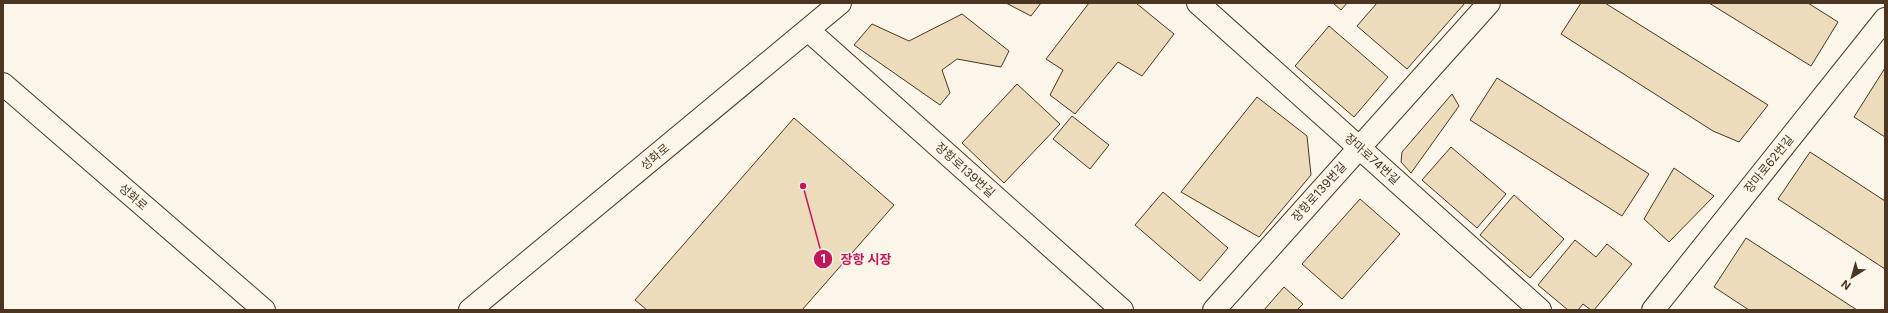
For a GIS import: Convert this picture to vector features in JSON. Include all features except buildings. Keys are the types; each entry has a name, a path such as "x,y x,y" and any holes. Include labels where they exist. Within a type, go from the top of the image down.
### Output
{"street":[{"name":"성화로","path":"470,310 840,3"},
{"name":"장항로139번길","path":"1214,310 1490,3"},
{"name":"장마로74번길","path":"1203,5 1540,310"},
{"name":"장마로62번길","path":"1654,310 1885,19"},
{"name":"장항로139번길","path":"808,30 1122,310"},
{"name":"성화로","path":"3,84 264,310"}],"place":[{"name":"장항 시장","path":"803,186"}]}
